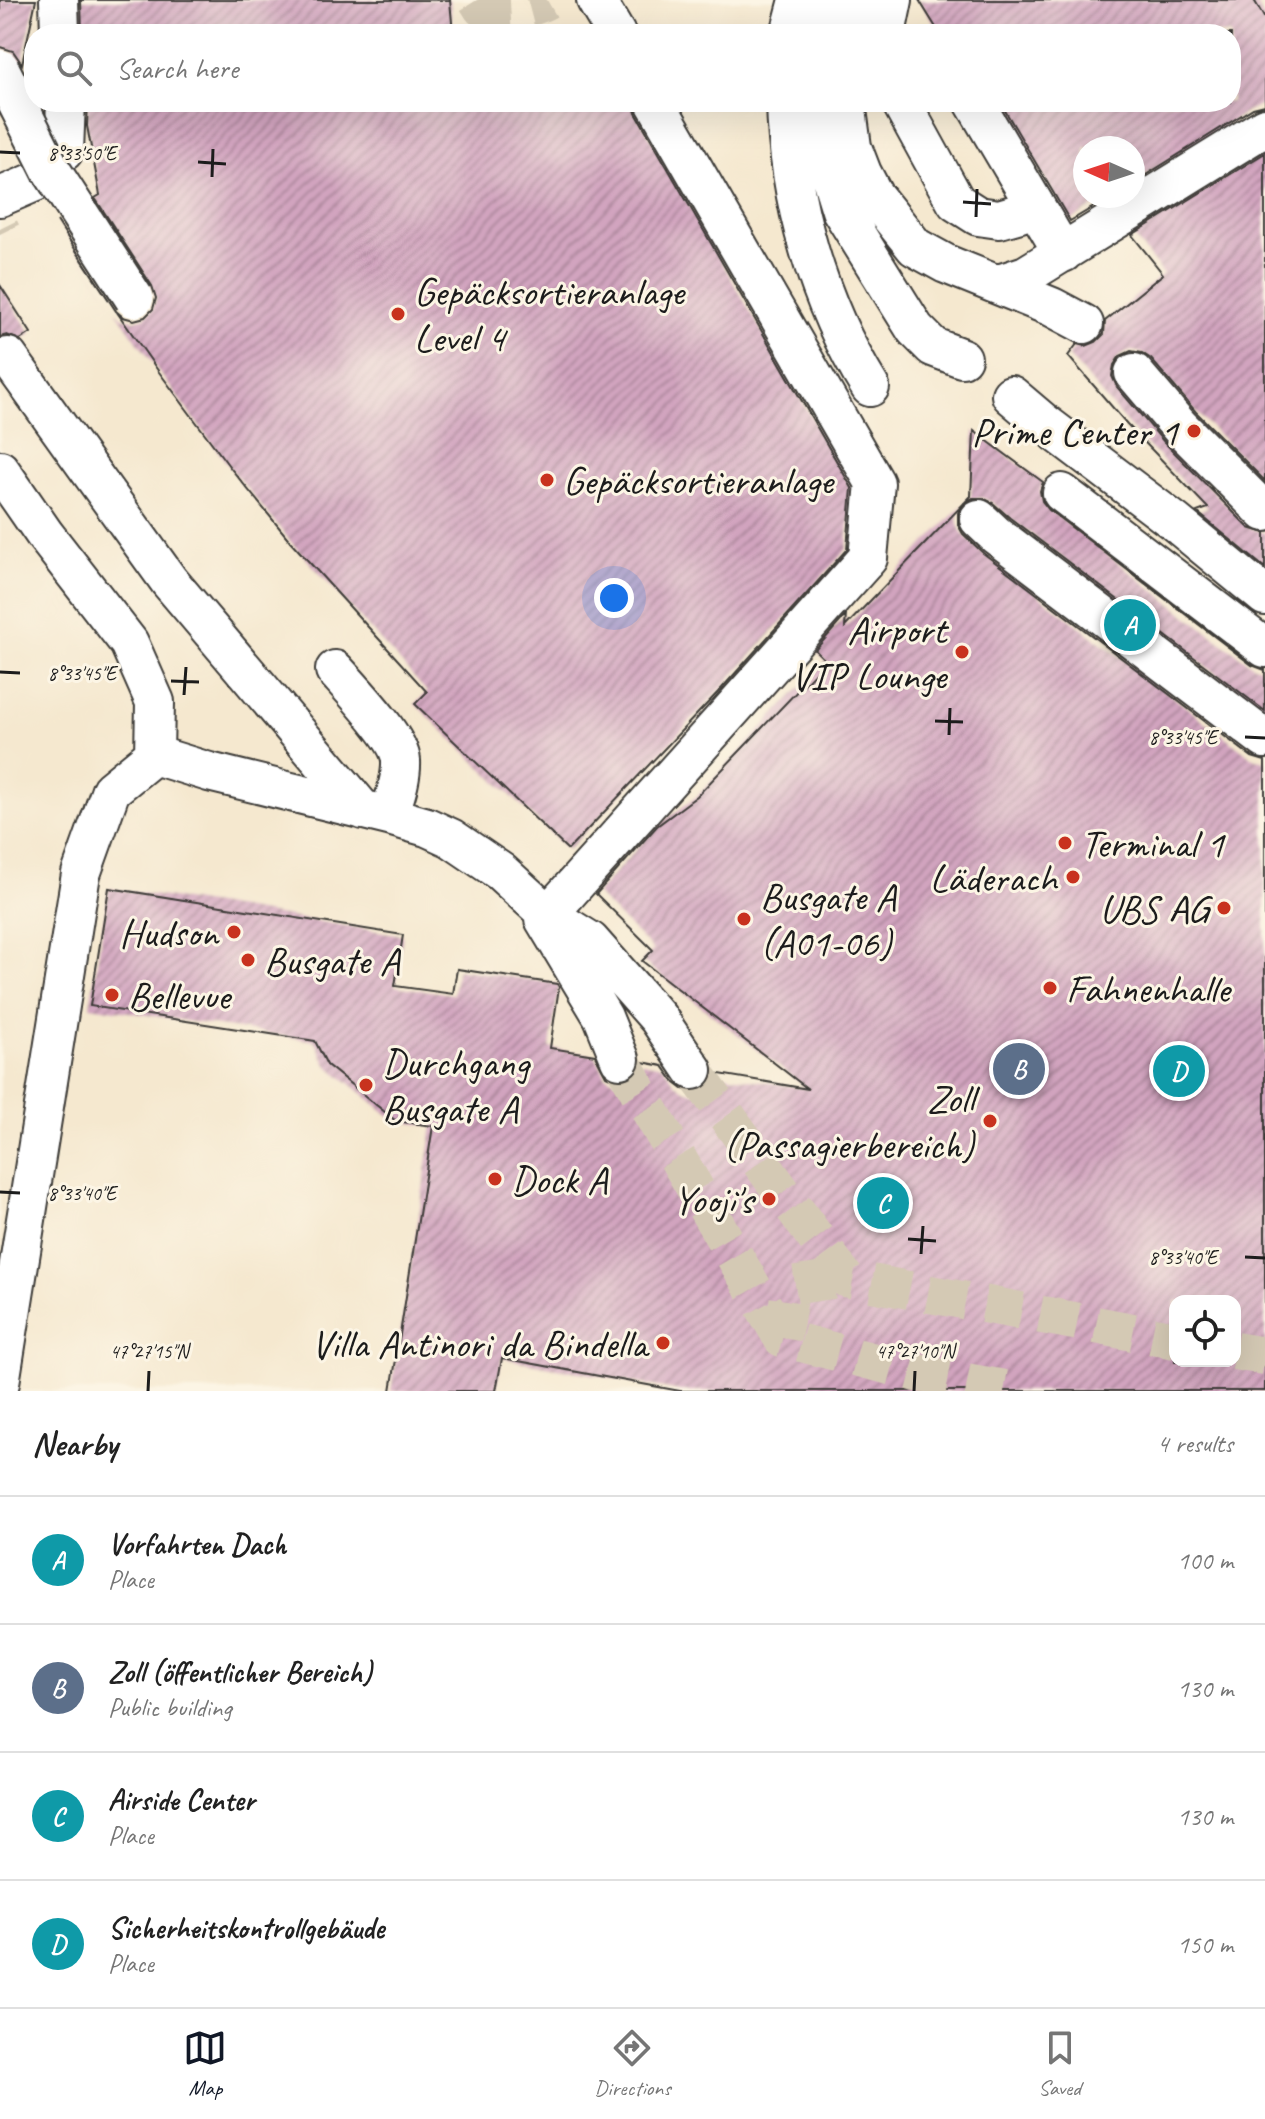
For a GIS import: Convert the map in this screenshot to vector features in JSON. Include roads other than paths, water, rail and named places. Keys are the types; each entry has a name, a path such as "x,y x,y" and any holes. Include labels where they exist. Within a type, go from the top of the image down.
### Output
{"lane":[{"path":"59,0 60,24"},
{"path":"596,0 610,24"},
{"path":"793,24 799,0"},
{"path":"824,24 829,0"},
{"path":"852,24 857,0"},
{"path":"888,24 893,0"},
{"path":"0,69 51,170 134,298"},
{"path":"64,151 66,112"},
{"path":"546,917 868,558 875,483 661,112"},
{"path":"787,112 795,184 812,259 841,336 870,387"},
{"path":"818,112 830,181 848,223 915,329 933,347 962,358"},
{"path":"847,112 852,147 874,196 915,247 935,259 1052,307 1084,324"},
{"path":"907,112 935,162 942,182 956,202 978,216 999,219 1034,205"},
{"path":"980,112 1063,253"},
{"path":"993,283 1013,281 1063,253 1265,127"},
{"path":"0,197 35,182"},
{"path":"935,259 942,182"},
{"path":"8,357 169,581 376,813"},
{"path":"1127,381 1180,427 1265,512"},
{"path":"1004,403 1013,418 1044,423 1175,522 1265,596"},
{"path":"0,470 45,535 129,643 155,702 154,755 111,790 81,874 0,1383"},
{"path":"1062,493 1073,516 1113,532 1265,648"},
{"path":"985,512 1023,555 1265,739"},
{"path":"335,670 368,708 401,756 401,770 376,813"},
{"path":"154,755 209,772 427,827 479,855 546,917 590,941 658,1018 693,1070"},
{"path":"546,917 603,1017 620,1059"}],"tunnel":[{"path":"477,0 482,8 507,10 547,0"},
{"path":"0,117 24,94"},
{"path":"0,229 2,233"},
{"path":"620,1059 782,1338 917,1373 1016,1391"},
{"path":"693,1070 845,1278 1169,1339"},
{"path":"782,1338 791,1286 845,1278"},
{"path":"1241,1352 1265,1356"}],"place":[{"name":"Gepäcksortieranlage Level 4","path":"398,314"},
{"name":"Prime Center 1","path":"1194,431"},
{"name":"Gepäcksortieranlage","path":"547,480"},
{"name":"Vorfahrten Dach","path":"1130,625"},
{"name":"Airport VIP Lounge","path":"962,652"},
{"name":"Terminal 1","path":"1065,843"},
{"name":"Läderach","path":"1073,877"},
{"name":"UBS AG","path":"1224,908"},
{"name":"Busgate A (A01-06)","path":"744,919"},
{"name":"Hudson","path":"234,932"},
{"name":"Busgate A","path":"248,960"},
{"name":"Fahnenhalle","path":"1050,988"},
{"name":"Bellevue","path":"112,995"},
{"name":"Zoll (öffentlicher Bereich)","path":"1019,1069"},
{"name":"Sicherheitskontrollgebäude","path":"1179,1071"},
{"name":"Durchgang Busgate A","path":"366,1085"},
{"name":"Zoll (Passagierbereich)","path":"990,1121"},
{"name":"Dock A","path":"495,1179"},
{"name":"Yooji's","path":"769,1199"},
{"name":"Airside Center","path":"883,1203"},
{"name":"Villa Antinori da Bindella","path":"663,1343"}]}
